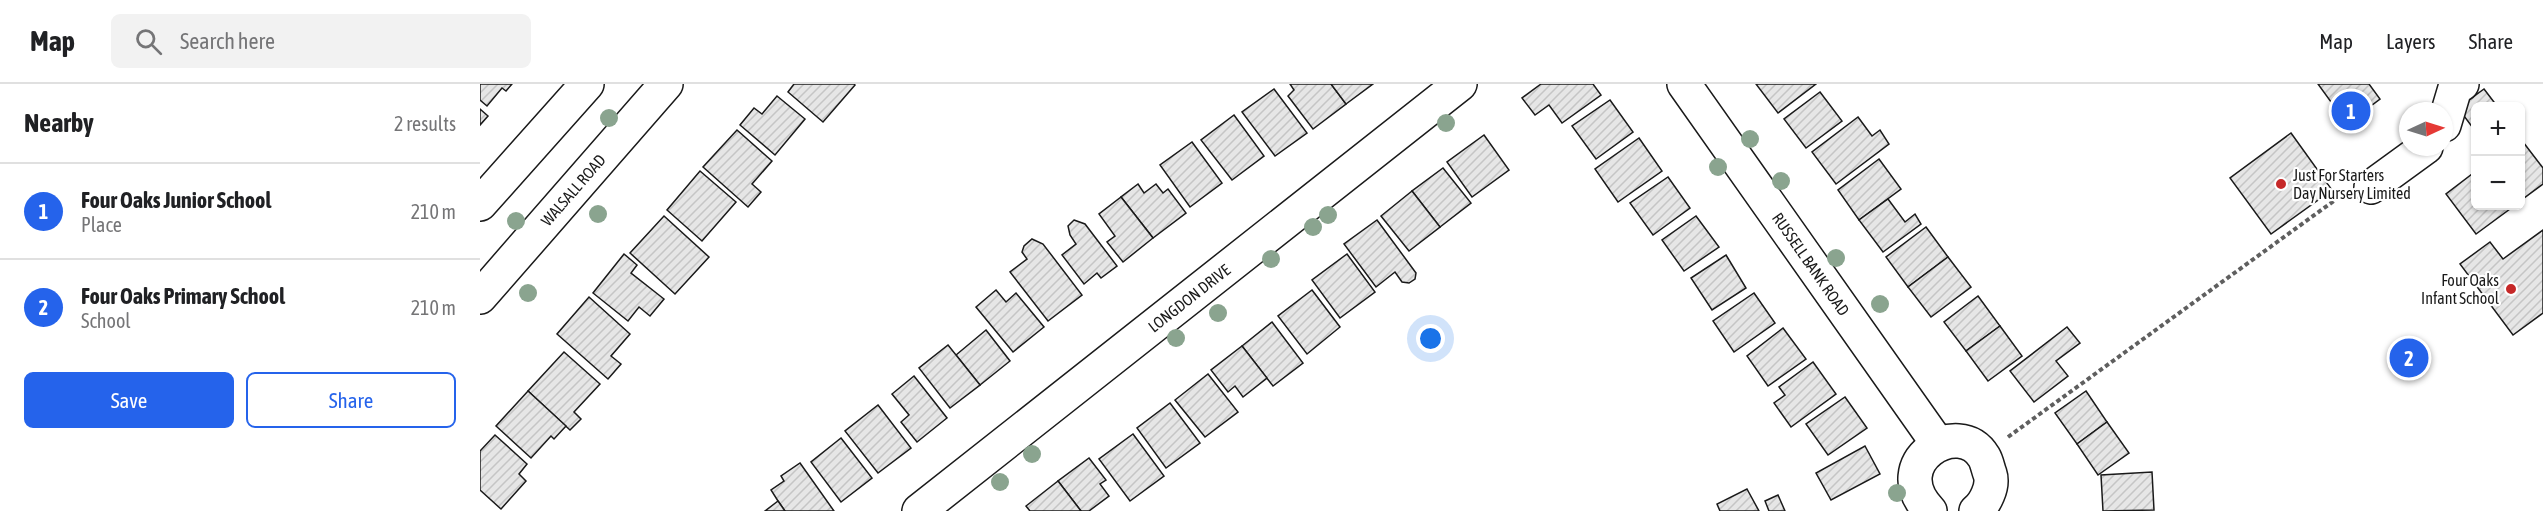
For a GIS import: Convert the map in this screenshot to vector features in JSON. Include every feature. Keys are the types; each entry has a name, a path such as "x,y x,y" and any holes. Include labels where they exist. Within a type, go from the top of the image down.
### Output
{"street":[{"path":"480,204 587,84"},
{"name":"WALSALL ROAD","path":"480,297 666,84"},
{"name":"LONGDON DRIVE","path":"919,511 1460,84"},
{"name":"RUSSELL BANK ROAD","path":"1684,84 1938,444"},
{"path":"2451,102 2455,88 2462,84"},
{"path":"2371,187 2414,156"},
{"path":"1927,511 1916,489 1915,471 1924,455 1938,444 1950,441 1963,442 1983,455 1992,480 1984,505 1976,511"}],"path":[{"path":"1983,455 2361,180 2371,187"}],"building":[{"path":"480,84 512,84 506,91 502,88 487,106 480,100"},
{"path":"794,84 855,85 823,122 788,92"},
{"path":"1290,84 1331,84 1346,104 1313,129 1288,96 1294,90"},
{"path":"1331,84 1373,84 1346,104"},
{"path":"1541,84 1593,84 1601,95 1562,123 1549,105 1535,115 1522,98"},
{"path":"1756,84 1816,84 1778,113"},
{"path":"2318,84 2369,84 2380,99 2347,124"},
{"path":"1274,89 1307,133 1275,156 1242,112"},
{"path":"2484,89 2494,102 2471,102 2471,125 2458,108"},
{"path":"1820,92 1842,121 1806,148 1784,119"},
{"path":"777,96 805,119 775,155 740,125 754,108 762,114"},
{"path":"1610,100 1633,132 1596,159 1572,126"},
{"path":"480,109 488,116 480,125"},
{"path":"1234,115 1264,156 1232,180 1201,140"},
{"path":"1858,117 1872,136 1880,130 1889,144 1836,184 1812,152"},
{"path":"737,130 772,161 752,184 761,192 748,207 703,167"},
{"name":"Just For Starters Day Nursery Limited","path":"2291,133 2332,190 2271,234 2230,178"},
{"path":"1484,135 1509,170 1472,197 1447,162"},
{"path":"1639,138 1662,171 1618,202 1595,169"},
{"path":"1192,142 1222,183 1190,207 1160,165"},
{"path":"2525,145 2543,168 2543,184 2525,197"},
{"path":"1879,159 1901,189 1859,220 1838,190"},
{"path":"1443,168 1471,203 1440,227 1412,191"},
{"path":"700,171 736,202 702,241 667,210"},
{"path":"2471,175 2471,210 2509,210 2476,234 2446,194"},
{"path":"1668,177 1690,208 1653,235 1630,203"},
{"path":"1138,184 1144,193 1156,184 1163,193 1168,189 1186,213 1153,238 1121,197"},
{"path":"1412,191 1440,227 1409,251 1381,216"},
{"path":"1121,197 1153,238 1123,262 1107,242 1115,236 1099,214"},
{"path":"1888,199 1905,222 1915,214 1921,224 1883,252 1859,220"},
{"path":"664,216 709,257 675,294 630,253"},
{"path":"1696,216 1719,247 1684,271 1662,240"},
{"path":"1074,220 1085,224 1117,266 1101,278 1097,273 1084,284 1062,255 1076,244 1070,235 1068,226"},
{"path":"1377,220 1416,273 1415,279 1409,283 1402,282 1395,272 1376,287 1344,244"},
{"path":"1926,227 1948,257 1908,287 1886,257"},
{"name":"Four Oaks Infant School","path":"2543,230 2543,313 2513,335 2460,264 2490,242 2503,259"},
{"path":"1032,239 1043,244 1082,295 1048,321 1010,272 1027,259 1022,252 1024,246"},
{"path":"624,254 637,265 631,273 664,299 650,316 639,307 628,321 593,293"},
{"path":"1347,254 1375,292 1340,318 1312,280"},
{"path":"1726,255 1746,288 1712,310 1691,278"},
{"path":"1948,257 1971,287 1931,317 1908,287"},
{"path":"996,290 1006,302 1016,293 1044,327 1013,352 976,307"},
{"path":"1312,290 1340,327 1307,354 1278,316"},
{"path":"1754,293 1775,323 1734,352 1713,321"},
{"path":"1978,296 2000,326 1966,351 1944,322"},
{"path":"589,297 630,334 611,356 621,364 608,379 557,334"},
{"path":"1272,322 1303,363 1273,386 1242,346"},
{"path":"2000,326 2022,356 1988,381 1966,351"},
{"path":"2067,327 2080,343 2056,361 2068,376 2034,402 2010,371"},
{"path":"1783,328 1806,359 1768,386 1747,356"},
{"path":"986,330 1010,361 980,385 956,355"},
{"path":"948,345 980,385 950,408 919,368"},
{"path":"1242,346 1267,378 1243,397 1235,386 1228,392 1211,370"},
{"path":"564,352 600,384 574,412 581,419 570,430 528,391"},
{"path":"1813,362 1836,394 1791,427 1774,403 1785,395 1779,387"},
{"path":"1208,374 1238,412 1205,437 1175,400"},
{"path":"914,376 947,418 917,442 901,422 909,415 892,394"},
{"path":"528,391 566,426 554,439 551,436 531,458 496,426"},
{"path":"2086,391 2107,422 2077,444 2055,413"},
{"path":"1845,397 1867,428 1828,455 1806,424"},
{"path":"1170,403 1200,443 1166,468 1137,428"},
{"path":"878,405 911,448 878,473 845,431"},
{"path":"2107,422 2129,453 2098,475 2077,444"},
{"path":"1133,434 1164,476 1130,501 1099,459"},
{"path":"495,435 527,464 519,474 526,481 501,509 480,490 480,451"},
{"path":"841,438 872,478 841,502 811,462"},
{"path":"1865,446 1880,474 1831,500 1816,473"},
{"path":"1089,458 1106,480 1100,484 1109,496 1089,511 1081,511 1058,481"},
{"path":"800,463 834,511 785,511 771,490 784,481 781,476"},
{"path":"2152,472 2154,510 2103,511 2101,475"},
{"path":"1058,481 1081,511 1030,511 1026,506"},
{"path":"1747,489 1759,511 1720,511 1717,504"},
{"path":"1778,495 1785,511 1769,511 1765,501"},
{"path":"778,501 785,511 765,511"}],"place":[{"name":"Four Oaks Junior School","path":"2351,111"},
{"name":"Just For Starters Day Nursery Limited","path":"2281,184"},
{"name":"Four Oaks Infant School","path":"2511,289"},
{"name":"Four Oaks Primary School","path":"2409,358"}]}
